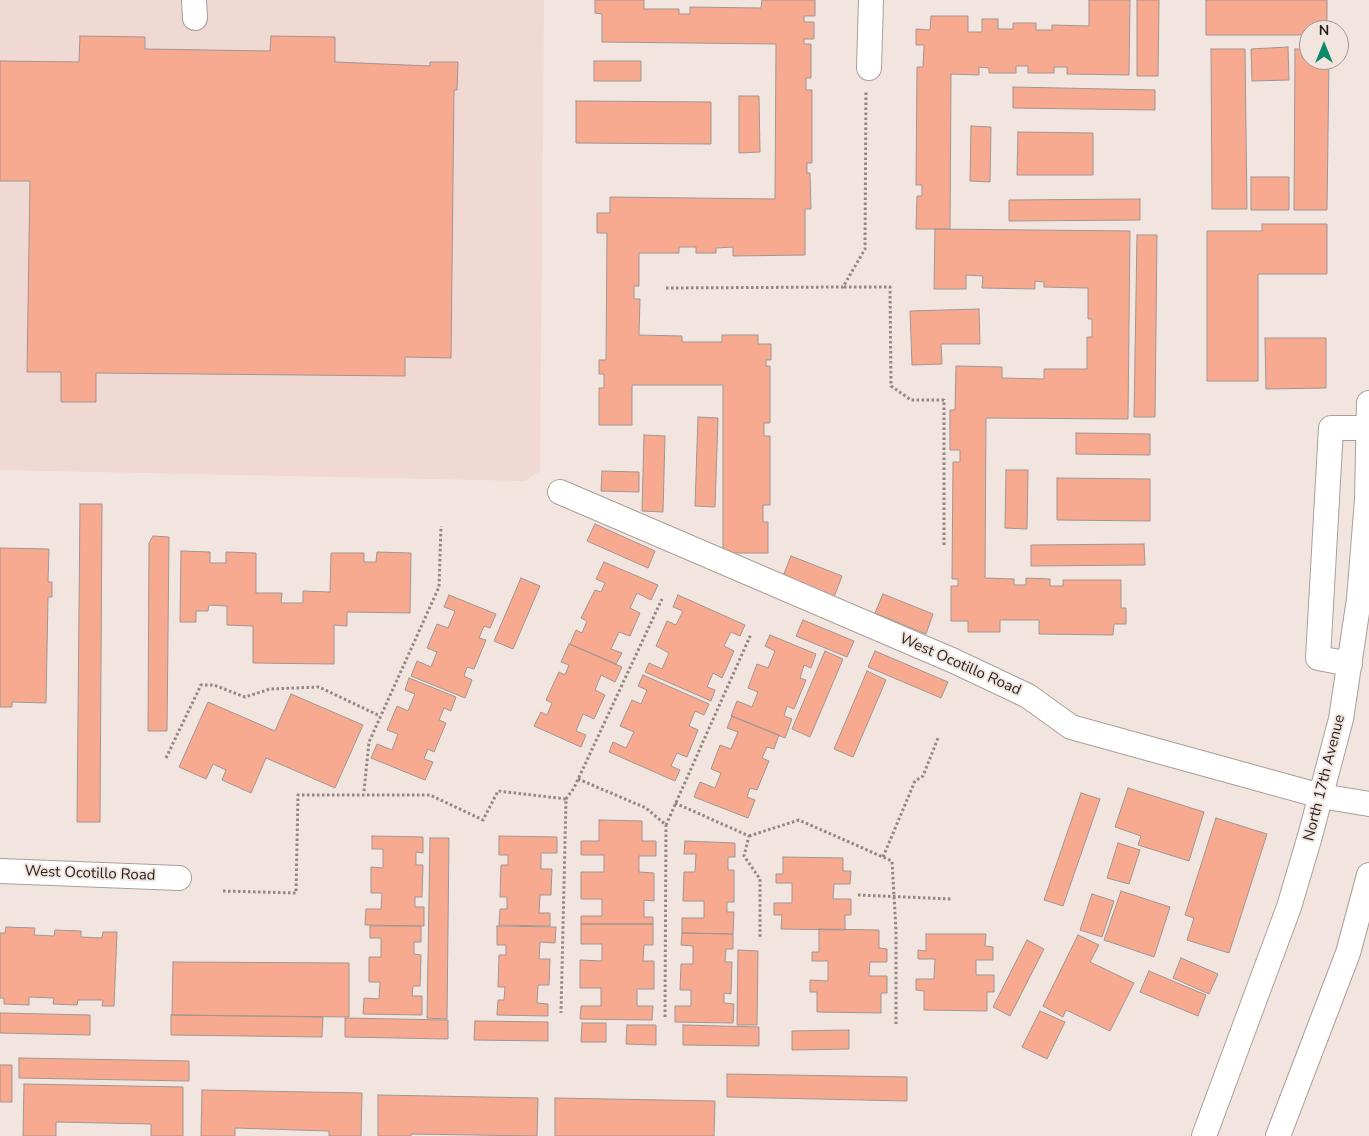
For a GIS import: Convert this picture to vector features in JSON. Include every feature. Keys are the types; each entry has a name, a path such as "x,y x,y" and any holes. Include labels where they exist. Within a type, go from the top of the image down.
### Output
{"street":[{"path":"867,75 870,0"},
{"name":"North 17th Avenue","path":"1204,1136 1289,907 1341,719 1350,664 1361,569 1367,500 1369,403"},
{"path":"1350,664 1318,658 1331,428 1368,428"},
{"name":"West Ocotillo Road","path":"560,492 954,661 1028,696 1071,727 1321,796 1369,804"},
{"name":"West Ocotillo Road","path":"0,871 179,878"},
{"path":"1278,1136 1348,953 1369,875"}],"path":[{"path":"843,287 865,249 867,75"},
{"path":"666,288 890,287 891,386 911,400 944,400 944,546"},
{"path":"364,792 369,742 439,587 441,526"},
{"path":"561,1013 566,799 578,779 662,599"},
{"path":"665,1017 666,825 751,634"},
{"path":"166,758 201,685 214,685 245,697 270,689 319,687 380,716"},
{"path":"882,857 915,781 923,776 938,738"},
{"path":"578,779 646,808 666,825"},
{"path":"223,891 296,893 298,795 430,795 483,820 498,792 566,799"},
{"path":"676,803 749,836 799,820 892,861 896,931 896,1024"},
{"path":"749,836 744,856 760,879 760,938"},
{"path":"858,894 951,899"}],"shaded area":[{"path":"0,0 544,0 540,471 525,481 0,470"}],"building":[{"path":"595,0 644,0 644,9 679,9 679,14 690,14 690,7 761,8 762,0 815,0 815,16 804,16 804,22 814,22 814,39 804,39 804,44 811,44 811,78 806,78 806,90 812,90 812,163 807,163 807,173 810,173 811,209 805,209 805,255 733,256 733,247 716,248 716,253 696,253 696,247 679,247 679,253 639,253 639,286 634,286 634,299 640,299 639,335 682,336 682,342 722,342 722,335 758,335 758,344 771,344 771,360 766,360 766,366 770,366 770,423 764,423 764,436 770,436 770,505 763,505 763,522 768,522 768,553 723,553 723,385 632,385 632,425 599,425 599,388 604,388 604,374 599,374 599,360 606,360 607,233 597,233 597,213 610,213 610,197 775,199 776,44 602,42 602,14 595,13"},
{"path":"1089,0 1130,0 1129,75 1067,74 1067,67 1054,67 1054,73 1028,73 1028,66 1016,66 1016,73 989,73 989,68 979,67 979,75 951,74 950,229 916,229 917,196 922,196 922,185 916,185 917,67 923,67 924,45 916,45 916,29 930,30 931,16 968,16 968,32 982,32 982,19 998,19 998,29 1013,29 1013,23 1036,23 1036,30 1052,30 1052,25 1089,26"},
{"path":"1137,0 1159,0 1158,76 1137,76"},
{"path":"1206,0 1327,0 1327,20 1299,20 1299,35 1206,35"},
{"path":"80,36 145,37 145,49 270,51 271,36 335,37 335,62 430,66 430,62 458,62 457,90 454,90 451,358 405,357 405,376 96,373 96,402 61,402 61,372 27,372 30,181 0,181 0,61 79,62"},
{"path":"1288,47 1289,80 1252,81 1251,49"},
{"path":"1211,49 1245,49 1247,209 1212,209"},
{"path":"1295,49 1299,49 1299,70 1329,70 1327,210 1294,210"},
{"path":"594,61 641,61 641,81 594,81"},
{"path":"1013,87 1155,90 1155,110 1013,108"},
{"path":"739,96 759,96 760,152 739,153"},
{"path":"576,101 711,102 711,144 576,143"},
{"path":"971,126 991,127 990,182 970,181"},
{"path":"1018,132 1093,133 1093,175 1017,175"},
{"path":"1251,177 1289,177 1289,210 1251,210"},
{"path":"1140,199 1140,220 1009,221 1009,200"},
{"path":"1262,224 1327,224 1327,274 1258,274 1258,381 1207,381 1207,231 1262,231"},
{"path":"935,229 1130,231 1128,419 986,418 985,578 1014,579 1014,585 1026,585 1026,578 1050,579 1050,586 1063,586 1063,580 1121,580 1121,608 1126,608 1126,624 1114,624 1113,635 1039,634 1039,620 1000,620 1000,632 968,632 968,621 951,621 951,586 958,586 958,579 952,579 953,462 960,462 960,450 950,450 950,410 955,410 956,366 1002,367 1002,378 1044,379 1044,369 1087,369 1087,337 1092,337 1092,319 1088,319 1088,288 1044,287 1044,282 1035,281 1035,289 982,288 983,276 966,275 966,289 934,289"},
{"path":"1137,235 1157,235 1155,417 1134,417"},
{"path":"979,309 980,344 941,344 942,364 912,365 910,311"},
{"path":"1265,338 1326,338 1326,388 1266,389"},
{"path":"698,417 718,418 715,507 695,506"},
{"path":"1076,433 1150,434 1150,455 1076,454"},
{"path":"644,435 665,436 663,512 642,511"},
{"path":"1006,470 1028,470 1027,529 1005,528"},
{"path":"602,471 639,472 639,492 601,491"},
{"path":"1057,478 1150,479 1150,521 1057,520"},
{"path":"80,504 102,504 100,822 77,822"},
{"path":"595,524 655,551 648,568 587,541"},
{"path":"153,536 169,537 167,731 148,731 149,543"},
{"path":"1144,544 1145,565 1031,566 1031,545"},
{"path":"0,548 49,549 48,582 52,582 52,597 48,597 46,703 12,702 12,707 0,707"},
{"path":"181,551 210,552 210,563 226,563 226,552 256,553 256,593 282,593 281,603 303,603 303,591 330,592 331,553 364,553 364,562 376,562 377,552 411,553 410,613 347,612 347,626 334,625 334,664 253,663 253,626 227,625 227,606 209,605 208,611 196,611 196,622 180,622"},
{"path":"791,556 842,576 834,597 783,576"},
{"path":"604,562 658,585 651,600 637,593 630,608 640,613 630,636 619,632 611,649 622,653 616,664 570,644 576,630 582,633 587,621 581,618 595,590 601,592 605,583 596,579"},
{"path":"521,578 540,586 513,649 494,641"},
{"path":"883,594 933,614 926,634 875,613"},
{"path":"449,595 496,614 490,628 484,626 479,638 486,640 474,669 467,667 464,676 472,680 465,698 411,676 417,661 431,667 437,652 427,648 437,624 448,628 455,611 444,607"},
{"path":"678,595 745,625 740,636 731,632 724,646 734,651 722,678 713,673 707,687 715,690 711,701 645,672 649,663 662,669 669,653 656,646 667,621 676,625 683,611 673,607"},
{"path":"803,620 854,641 847,657 796,636"},
{"path":"770,635 816,654 811,668 804,665 800,678 806,680 794,709 787,706 784,716 792,719 785,738 731,716 737,701 752,707 758,692 748,688 757,664 768,668 775,651 765,646"},
{"path":"569,644 622,667 615,682 601,675 595,690 605,695 594,719 583,714 576,731 586,735 581,747 534,726 541,712 547,715 552,703 546,700 559,672 565,675 569,665 561,662"},
{"path":"825,651 843,659 810,737 792,729"},
{"path":"875,651 948,682 941,698 868,667"},
{"path":"867,671 886,680 853,757 834,749"},
{"path":"643,675 709,704 704,715 695,711 689,726 698,730 687,757 677,753 671,766 680,770 675,781 609,752 613,742 626,748 634,732 620,726 632,700 641,704 647,690 638,686"},
{"path":"409,678 456,697 451,711 444,708 439,720 446,723 434,752 428,749 424,759 433,762 425,780 371,758 377,744 392,750 398,734 387,730 397,706 408,711 415,694 405,690"},
{"path":"291,694 363,725 335,788 266,758 251,793 222,780 226,770 213,764 206,779 179,767 208,702 275,731"},
{"path":"732,716 779,735 774,749 767,747 762,758 769,761 757,790 750,788 747,797 755,800 748,818 694,797 700,782 715,788 721,773 711,769 720,745 731,749 738,732 727,728"},
{"path":"1128,788 1204,812 1189,861 1138,845 1141,836 1115,827"},
{"path":"1081,793 1100,799 1063,906 1044,900"},
{"path":"1216,818 1267,834 1229,953 1187,940 1194,918 1185,915"},
{"path":"599,820 642,821 642,841 656,841 656,856 639,856 639,872 654,873 654,901 644,900 644,917 653,917 653,924 581,924 581,916 602,916 602,899 581,899 581,872 604,872 604,855 581,855 581,841 599,841"},
{"path":"372,836 423,837 423,853 416,852 416,865 423,865 422,897 415,897 415,907 424,907 424,926 365,925 366,909 381,909 382,893 371,893 371,867 383,868 383,849 372,849"},
{"path":"499,836 557,837 557,853 541,853 541,869 552,869 551,895 540,895 539,913 550,913 550,926 499,925 500,909 507,909 507,897 500,897 501,865 508,865 508,855 499,855"},
{"path":"430,838 449,838 447,1019 427,1018"},
{"path":"685,841 735,843 735,857 728,857 728,870 734,870 734,902 727,902 727,912 734,912 733,934 682,933 682,918 704,918 704,901 683,901 684,872 695,872 696,854 684,854"},
{"path":"1118,843 1140,850 1129,884 1107,878"},
{"path":"783,857 843,858 843,871 851,871 850,884 834,884 833,899 851,899 851,915 845,915 845,930 781,929 782,915 774,915 774,903 792,903 792,883 776,883 776,874 783,874"},
{"path":"1121,891 1170,907 1154,957 1104,940"},
{"path":"1092,894 1114,901 1102,937 1080,930"},
{"path":"581,924 653,924 653,945 644,945 643,961 654,961 654,989 637,989 637,1006 653,1006 652,1020 580,1019 581,1006 601,1006 601,988 580,988 580,960 602,961 602,944 581,944"},
{"path":"370,926 421,926 421,942 414,942 414,954 421,955 420,986 413,986 412,996 422,996 422,1015 363,1014 364,998 379,999 380,982 369,982 369,957 381,957 381,938 370,938"},
{"path":"497,926 556,927 555,943 540,942 539,959 550,959 549,985 538,985 537,1003 548,1004 548,1016 497,1015 498,1000 504,1000 505,987 498,987 499,955 506,955 506,945 497,945"},
{"path":"6,927 35,928 34,935 54,936 55,930 81,931 81,937 102,938 103,932 117,932 114,1006 102,1006 103,1000 78,1000 77,1005 53,1004 54,998 29,997 29,1005 4,1004 4,998 0,998 0,933 5,933"},
{"path":"819,929 879,930 879,948 887,949 887,962 870,962 869,976 887,976 887,993 881,993 881,1013 817,1012 817,992 810,992 810,980 828,981 828,961 812,961 812,952 819,952"},
{"path":"682,933 733,934 733,949 726,949 725,962 732,962 731,994 724,993 724,1003 734,1004 733,1023 675,1022 675,1006 691,1006 691,990 680,990 681,964 693,964 693,946 681,945"},
{"path":"926,934 986,934 985,946 993,947 993,960 976,960 976,975 994,975 994,992 987,992 987,1011 924,1010 924,991 916,990 916,979 934,979 935,959 918,959 918,950 926,951"},
{"path":"1078,935 1099,945 1090,962 1134,983 1110,1031 1066,1010 1063,1017 1043,1006"},
{"path":"1027,940 1044,949 1010,1016 993,1007"},
{"path":"738,950 758,951 757,1025 737,1025"},
{"path":"1181,958 1218,974 1209,994 1173,978"},
{"path":"173,962 349,963 349,1017 172,1015"},
{"path":"1149,971 1206,995 1198,1016 1140,992"},
{"path":"1040,1011 1065,1022 1047,1059 1022,1047"},
{"path":"0,1013 90,1015 90,1035 0,1033"},
{"path":"171,1015 323,1017 322,1037 171,1035"},
{"path":"345,1018 448,1020 448,1039 345,1037"},
{"path":"475,1021 548,1022 548,1041 474,1040"},
{"path":"582,1023 606,1023 606,1042 581,1042"},
{"path":"627,1025 656,1025 656,1045 626,1044"},
{"path":"683,1025 759,1027 759,1046 683,1045"},
{"path":"849,1030 849,1049 792,1050 792,1031"},
{"path":"19,1058 189,1061 189,1081 19,1078"},
{"path":"0,1065 12,1065 12,1102 0,1102"},
{"path":"727,1074 907,1077 907,1101 727,1097"},
{"path":"24,1084 183,1087 183,1136 151,1136 151,1124 56,1122 56,1136 23,1136"},
{"path":"202,1090 362,1093 361,1136 329,1136 329,1131 235,1128 235,1136 201,1136"},
{"path":"378,1095 538,1098 537,1136 411,1134 411,1136 378,1136"},
{"path":"555,1098 715,1101 714,1136 555,1136"}]}
